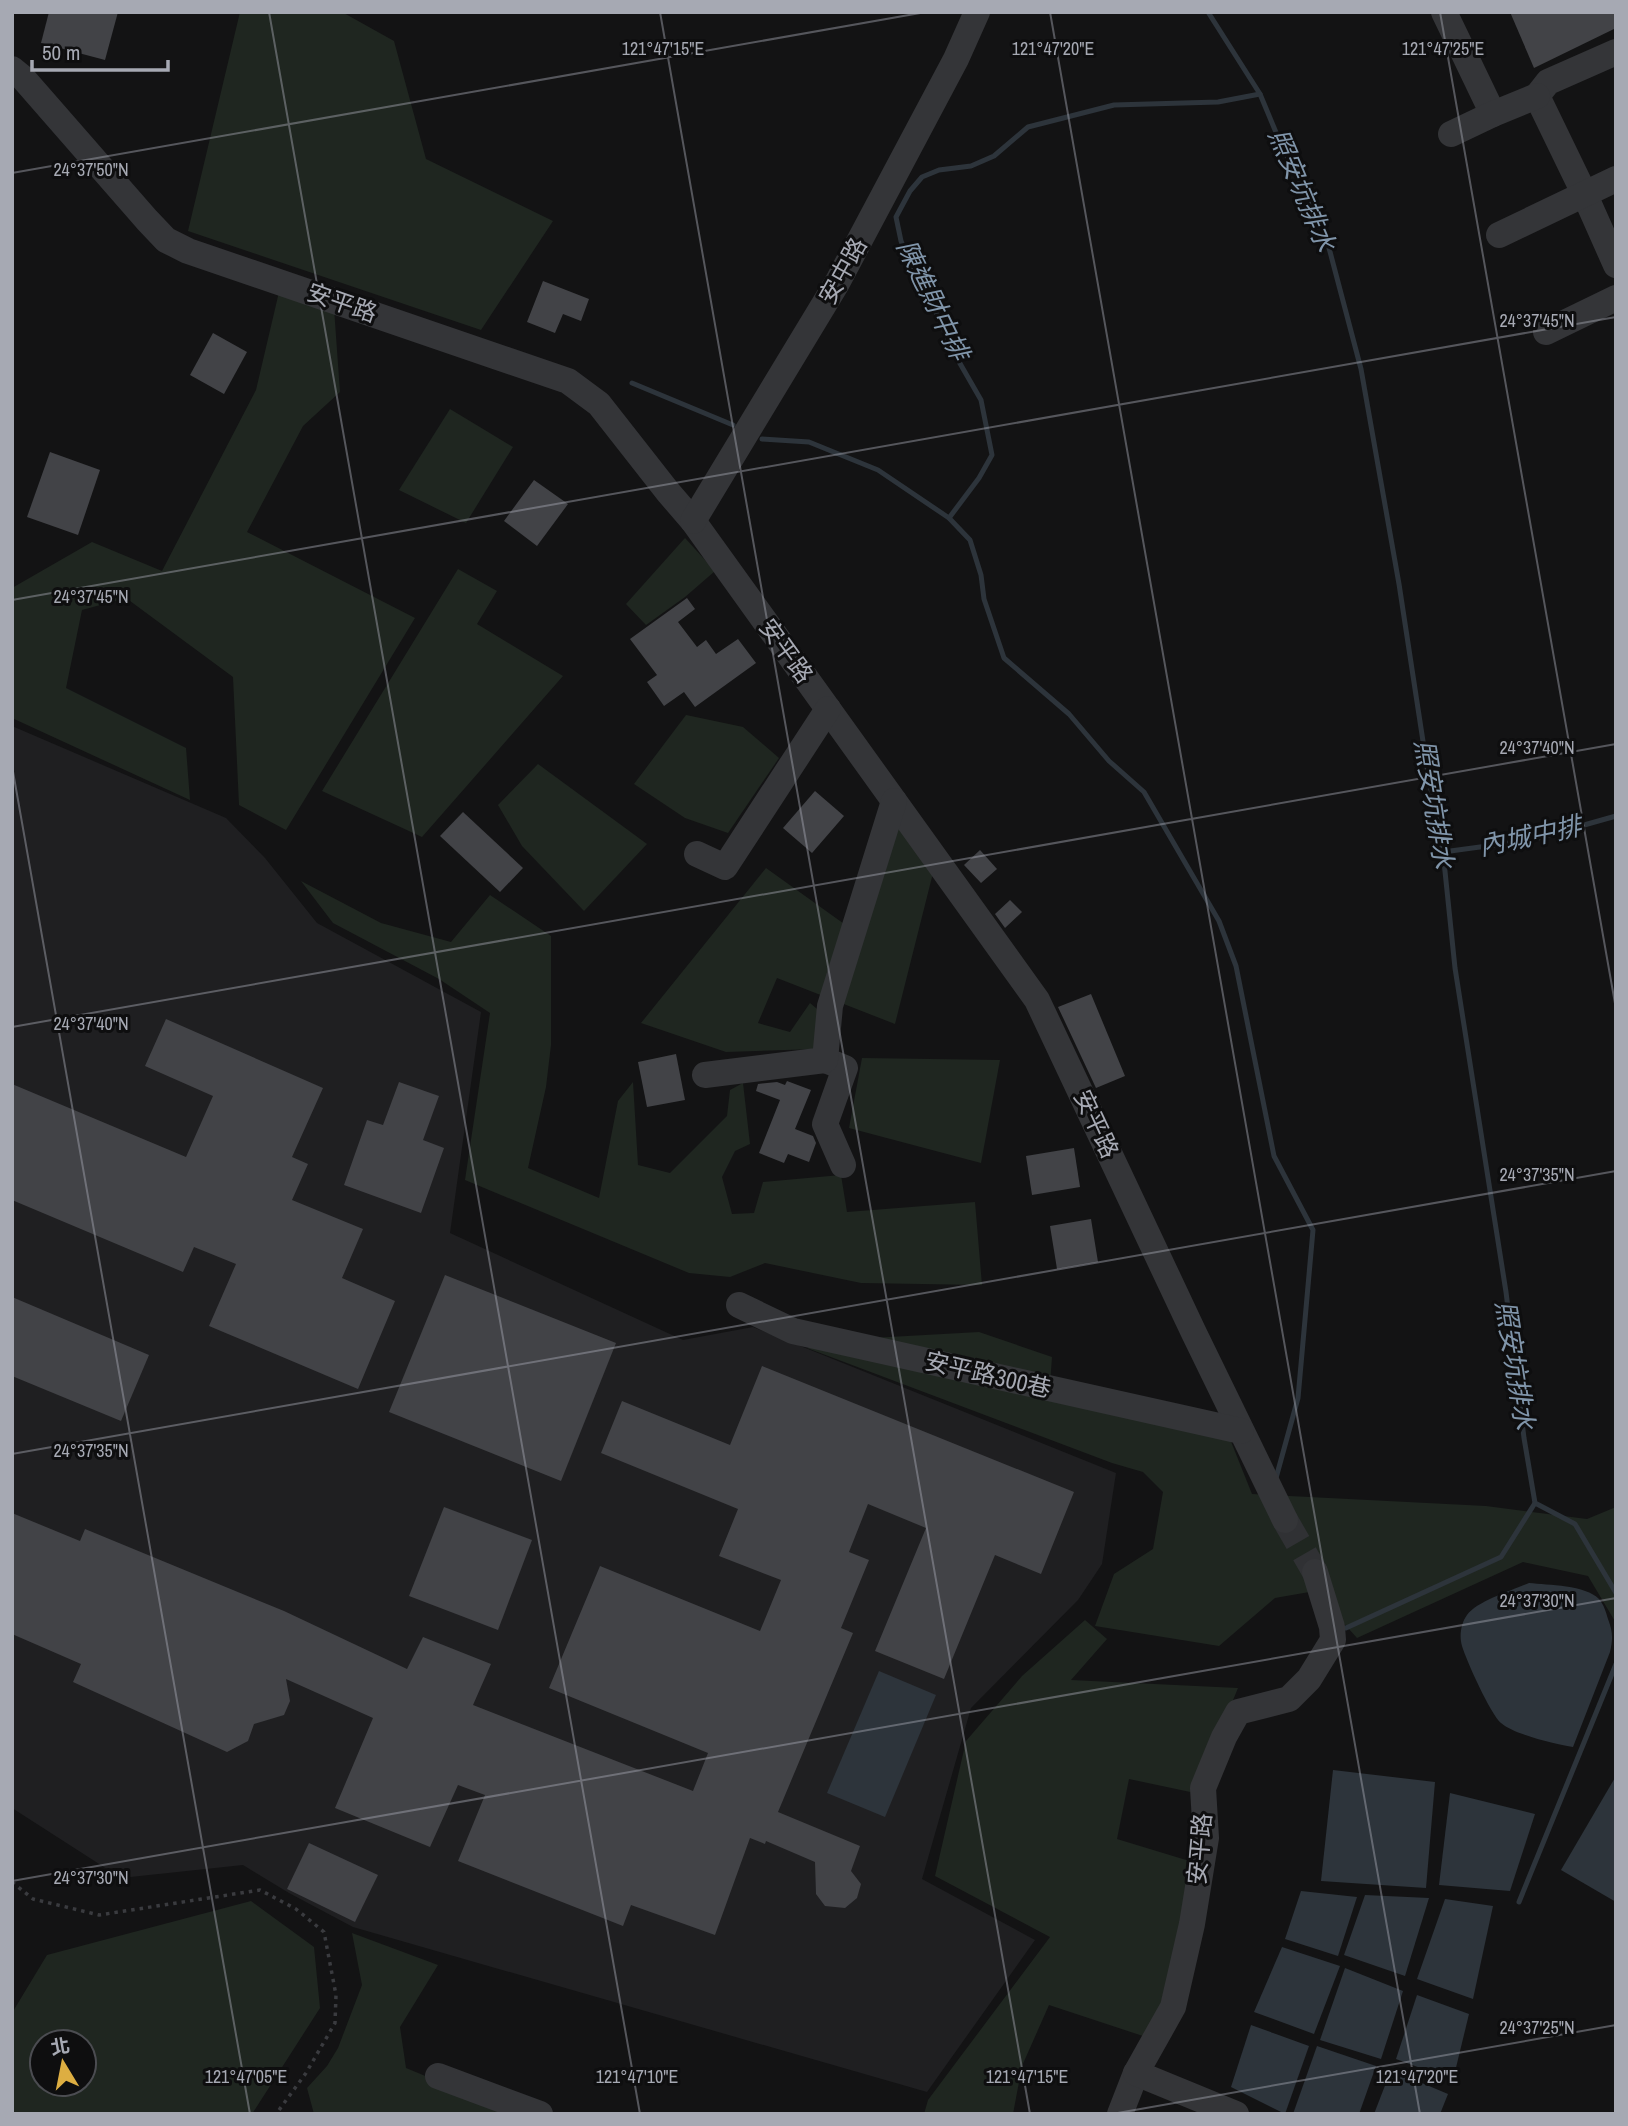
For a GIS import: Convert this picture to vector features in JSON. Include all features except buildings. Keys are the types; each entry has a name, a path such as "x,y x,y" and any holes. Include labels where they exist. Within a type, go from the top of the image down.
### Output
{"street":[{"name":"安中路","path":"693,521 838,283 956,59 976,12"},
{"path":"1444,12 1493,114"},
{"path":"1451,134 1536,96 1548,82 1616,52"},
{"name":"安平路","path":"12,69 23,78 166,240 188,251 568,381 599,404 667,492 693,521 1037,1000 1285,1520"},
{"path":"1536,96 1616,265"},
{"path":"1499,235 1616,178"},
{"path":"1546,332 1616,298"},
{"path":"697,854 725,867 828,709"},
{"path":"825,1060 830,1006 894,801"},
{"path":"705,1075 825,1060 845,1068 825,1124 843,1165"},
{"name":"安平路300巷","path":"739,1305 793,1331 1241,1431"},
{"name":"安平路","path":"1136,2073 1152,2049 1173,2007 1192,1924 1206,1838 1203,1788 1224,1737 1238,1712 1289,1699 1309,1679 1333,1640 1332,1628 1315,1572"},
{"path":"1120,2114 1136,2073 1236,2114"},
{"path":"438,2076 540,2114"}],"path":[{"path":"12,1882 33,1899 99,1914 260,1891 296,1909 324,1932 336,1994 335,2023 279,2113"}],"shaded area":[{"path":"240,12 342,12 394,41 426,159 553,221 481,330 188,231"},
{"path":"279,292 334,308 340,392 303,426 247,532 415,618 286,830 239,805 233,677 126,598 82,610 66,688 186,748 190,800 12,718 12,588 92,542 162,571 256,390"},
{"path":"450,409 513,447 466,523 399,490"},
{"path":"685,538 715,571 646,625 626,604"},
{"path":"458,569 497,591 477,624 563,676 422,837 322,791"},
{"path":"686,715 743,727 779,758 728,833 685,818 634,784"},
{"path":"12,726 226,818 265,858 317,923 481,1012 450,1233 683,1340 753,1327 1116,1473 1102,1564 1078,1600 971,1708 922,1879 1035,1940 927,2092 353,1927 243,1865 121,1878 12,1808"},
{"path":"538,764 647,844 584,911 522,846 498,805"},
{"path":"893,820 933,873 895,1024 777,978 758,1023 790,1032 810,1003 823,1014 817,1049 726,1052 641,1023 766,868 847,926"},
{"path":"301,881 381,923 451,942 490,895 551,936 551,1045 546,1087 528,1168 599,1198 618,1101 633,1082 638,1165 670,1173 727,1116 730,1090 743,1083 750,1144 735,1151 722,1177 732,1214 754,1213 763,1182 841,1175 847,1212 975,1202 982,1285 861,1283 765,1263 730,1277 689,1273 465,1180 490,1013 439,979 333,923"},
{"path":"862,1058 1000,1060 981,1163 849,1128"},
{"path":"979,1332 1052,1357 1050,1385 1226,1429 1252,1494 1486,1506 1587,1519 1616,1507 1616,1623 1588,1576 1523,1562 1357,1638 1315,1591 1275,1598 1219,1646 1095,1626 1114,1574 1153,1549 1163,1492 1143,1472 1112,1463 807,1348 853,1339"},
{"path":"1529,1583 1566,1586 1593,1594 1606,1611 1611,1628 1610,1652 1573,1747 1525,1735 1501,1723 1485,1699 1462,1646 1462,1626 1472,1610"},
{"path":"1085,1620 1107,1639 1071,1680 1238,1688 1195,1793 1129,1779 1117,1839 1196,1863 1152,2039 1049,2005 1022,2066 1013,2114 924,2114 928,2100 1050,1937 935,1876 966,1741 1022,1676"},
{"path":"879,1671 936,1695 885,1817 827,1793"},
{"path":"1333,1770 1435,1782 1426,1888 1321,1881"},
{"path":"1616,1776 1616,1902 1561,1870"},
{"path":"1450,1793 1535,1814 1510,1891 1439,1885"},
{"path":"1301,1891 1357,1897 1338,1956 1285,1939"},
{"path":"1365,1895 1429,1898 1405,1976 1344,1955"},
{"path":"1445,1899 1493,1906 1473,1999 1417,1979"},
{"path":"251,1901 314,1947 320,2008 252,2114 12,2114 12,2013 47,1955"},
{"path":"352,1933 438,1965 400,2027 406,2068 517,2114 314,2114 307,2088 327,2066 338,2048 362,1985"},
{"path":"1282,1947 1340,1966 1314,2034 1254,2012"},
{"path":"1345,1968 1403,1991 1381,2059 1320,2040"},
{"path":"1417,1995 1469,2014 1453,2080 1396,2059"},
{"path":"1251,2025 1309,2046 1285,2114 1231,2087"},
{"path":"1317,2046 1376,2066 1359,2114 1293,2114"},
{"path":"1391,2070 1448,2094 1440,2114 1374,2114"}],"waterway":[{"name":"照安坑排水","path":"1208,12 1260,94 1280,142 1324,229 1361,369 1443,852 1455,968 1506,1292 1535,1503 1575,1524 1616,1593"},
{"name":"陳進財中排","path":"949,518 979,478 992,455 981,400 954,353 901,241 896,217 910,191 922,177 939,170 971,166 994,156 1028,127 1114,105 1218,102 1260,94"},
{"path":"632,383 733,425"},
{"path":"762,439 809,442 878,470 949,518 970,540 981,575 984,599 1004,658 1069,714 1109,761 1144,792 1219,921 1236,966 1274,1156 1313,1230 1298,1398 1276,1478"},
{"name":"內城中排","path":"1443,852 1531,840 1616,816"},
{"path":"1346,1628 1501,1557 1535,1503"},
{"path":"1519,1902 1616,1664"}],"tunnel":[{"path":"1285,1520 1315,1572"}]}
